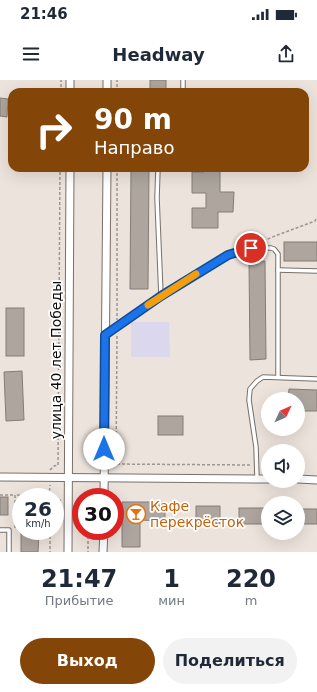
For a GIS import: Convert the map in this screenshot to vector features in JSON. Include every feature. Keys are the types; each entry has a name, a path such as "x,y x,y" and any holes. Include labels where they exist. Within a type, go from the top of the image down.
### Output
{"street":[{"name":"улица 40 лет Победы","path":"68,552 70,172"},
{"path":"104,488 107,172"},
{"path":"0,477 261,478"},
{"path":"305,479 317,480"},
{"path":"103,552 104,540"}],"lane":[{"path":"158,172 157,198 161,296"},
{"path":"105,335 161,296 228,255 251,248 270,248 274,249 278,254 278,377"},
{"path":"278,270 317,271"},
{"path":"257,478 256,447 249,400 250,389 263,376 317,379"},
{"path":"0,530 9,530 9,552"}],"path":[{"path":"58,465 60,172"},
{"path":"116,464 117,172"},
{"path":"251,248 274,236 316,221 317,217"},
{"path":"104,464 257,465"},
{"path":"0,495 12,495"},
{"path":"50,540 50,552"},
{"path":"88,540 88,552"}],"shaded area":[{"path":"131,322 169,322 170,357 131,357"}],"building":[{"path":"150,80 166,80 166,88 150,88"},
{"path":"0,98 8,99 7,117 0,116"},
{"path":"131,172 149,172 148,289 130,289"},
{"path":"192,172 220,172 220,192 234,192 233,212 218,212 218,228 192,228 192,208 206,208 206,193 192,193"},
{"path":"284,242 317,242 317,261 284,261"},
{"path":"265,261 266,359 250,360 249,262"},
{"path":"6,308 24,308 24,356 6,356"},
{"path":"22,371 24,420 6,421 4,372"},
{"path":"289,389 317,390 317,411 305,411 305,392 289,392"},
{"path":"158,416 183,416 183,435 158,435"},
{"path":"0,497 8,497 8,515 0,515"},
{"path":"124,502 165,502 165,521 140,520 140,547 122,547 122,540 124,540"},
{"path":"196,506 220,506 220,524 196,523"},
{"path":"239,508 261,508 261,524 239,524"},
{"path":"305,509 317,509 317,524 305,524"},
{"path":"21,540 39,540 38,552 21,552"}],"slow traffic":[{"path":"148,305 196,274"}],"place":[{"name":"Кафе перекрёсток","path":"136,514"}],"route":[{"path":"104,449 105,335 161,296 228,255 251,248"}]}
